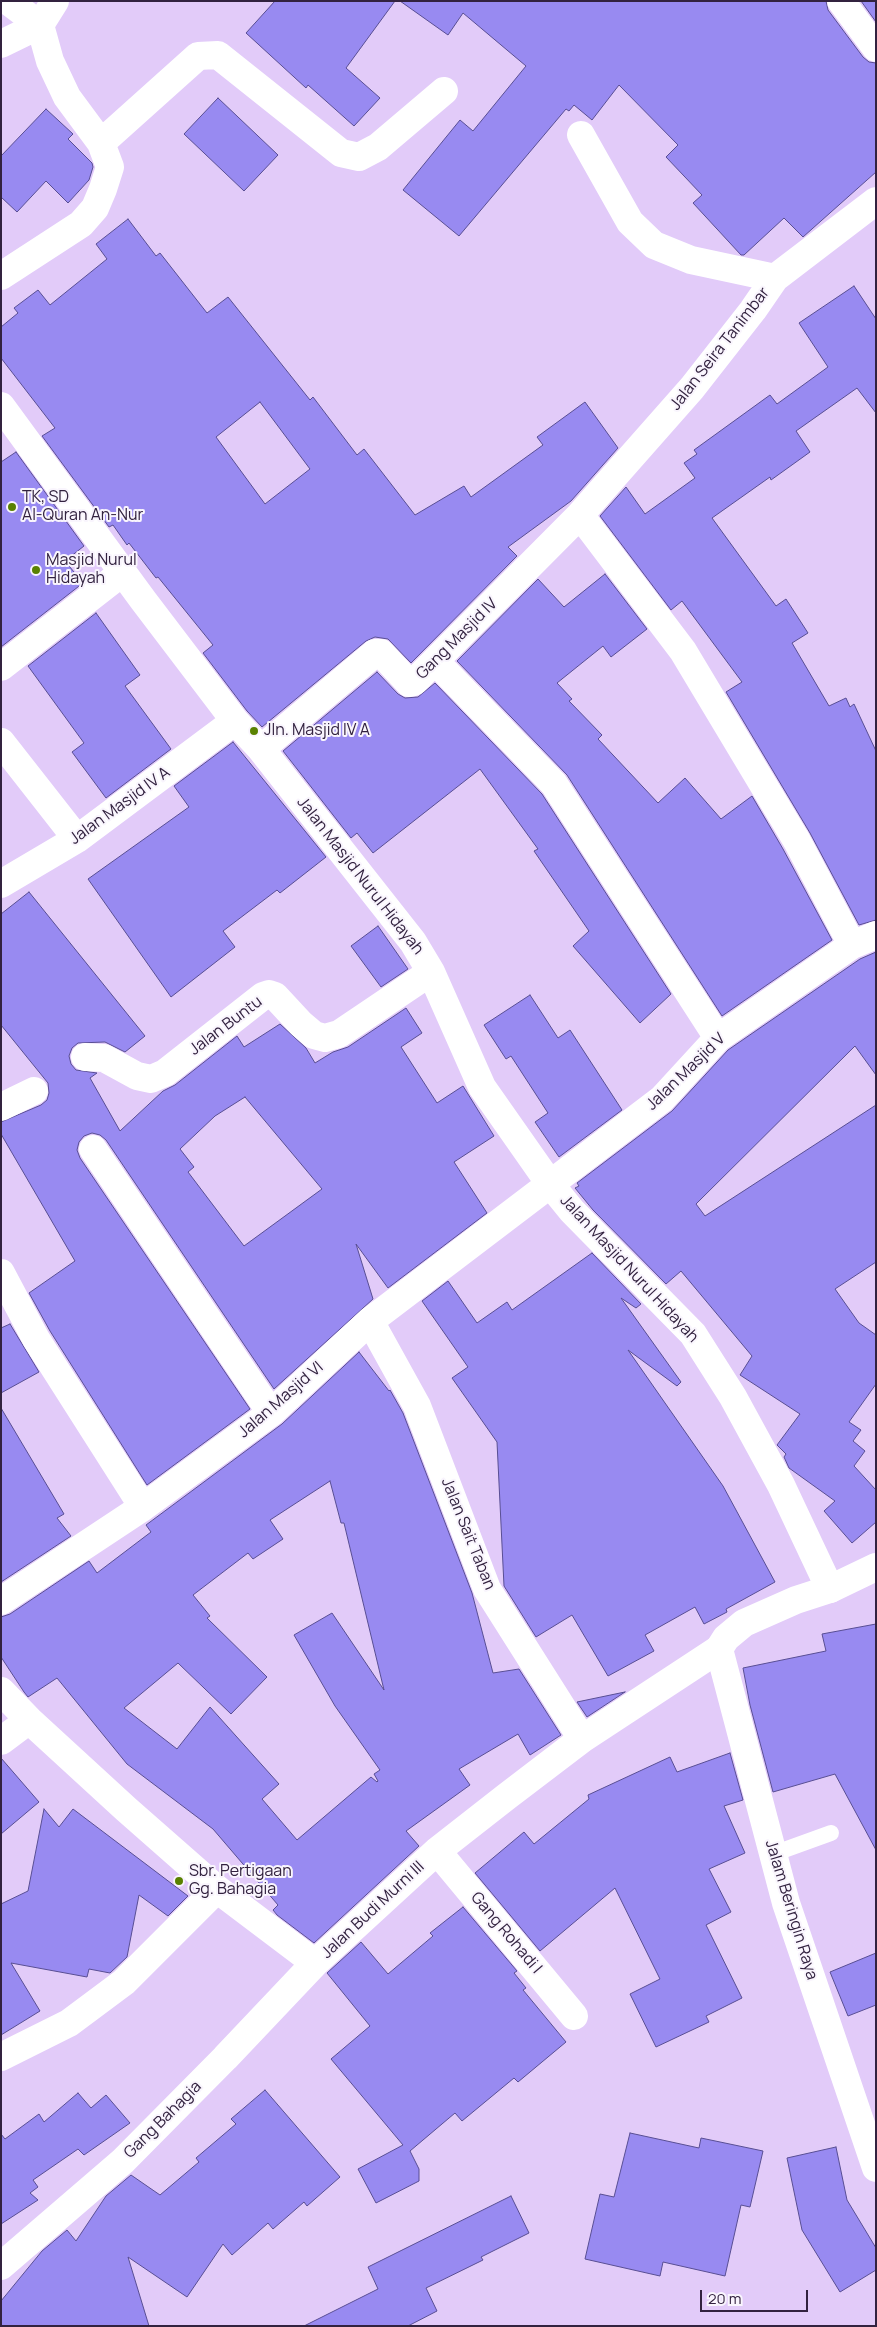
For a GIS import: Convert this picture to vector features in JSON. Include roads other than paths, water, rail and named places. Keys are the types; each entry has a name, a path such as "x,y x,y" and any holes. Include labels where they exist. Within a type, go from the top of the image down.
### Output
{"street":[{"path":"1,276 81,224 94,208 104,189 110,168 101,143 67,98 50,61 40,25 8,1"},
{"path":"1,44 40,25 54,1"},
{"path":"841,1 876,48"},
{"path":"101,143 198,56 218,55 341,153 360,157 378,147 444,91"},
{"path":"581,135 630,222 654,245 691,260 775,278"},
{"name":"Jalan Seira Tanimbar","path":"580,515 692,388 753,310 775,278 876,201"},
{"name":"Jalan Masjid Nurul Hidayah","path":"1,406 122,572 235,721 261,748 414,942 431,972 482,1087 550,1184 572,1211 693,1334 733,1397 781,1485 830,1589"},
{"path":"580,515 683,651 797,841 864,940"},
{"name":"Gang Masjid IV","path":"261,748 375,653 382,653 412,684 580,515"},
{"path":"1,667 122,572"},
{"path":"435,661 554,784 718,1038"},
{"name":"Jalan Masjid IV A","path":"1,884 77,839 235,721"},
{"path":"1,742 77,839"},
{"name":"Jalan Masjid V","path":"550,1184 662,1099 718,1038 864,940"},
{"name":"Jalan Buntu","path":"85,1057 104,1058 137,1076 151,1079 165,1073 263,996 269,994 275,996 314,1035 325,1038 339,1034 431,972"},
{"path":"1,1107 34,1090"},
{"path":"93,1149 271,1413"},
{"name":"Jalan Masjid VI","path":"1,1601 143,1507 271,1413 370,1321 550,1184"},
{"path":"1,1273 36,1339 143,1507"},
{"name":"Jalan Sait Taban","path":"370,1321 417,1406 488,1589 582,1739"},
{"name":"Jalan Budi Murni III","path":"1,1691 30,1720 217,1889 314,1963 437,1851 582,1739 719,1649 726,1638 744,1623 796,1600 830,1589 876,1567"},
{"name":"Jalam Beringin Raya","path":"719,1649 786,1903 876,2168"},
{"path":"1,1741 30,1720"},
{"name":"Gang Rohadi I","path":"437,1851 574,2016"},
{"path":"1,2057 69,2023 124,1982 217,1889"},
{"name":"Gang Bahagia","path":"1,2266 123,2161 225,2058 314,1963"}],"lane":[{"path":"774,1860 784,1850 831,1833"}],"place":[{"name":"TK, SD Al-Quran An-Nur","path":"12,507"},
{"name":"Masjid Nurul Hidayah","path":"36,570"},
{"name":"Jln. Masjid IV A","path":"254,731"},
{"name":"Sbr. Pertigaan Gg. Bahagia","path":"179,1881"}]}
